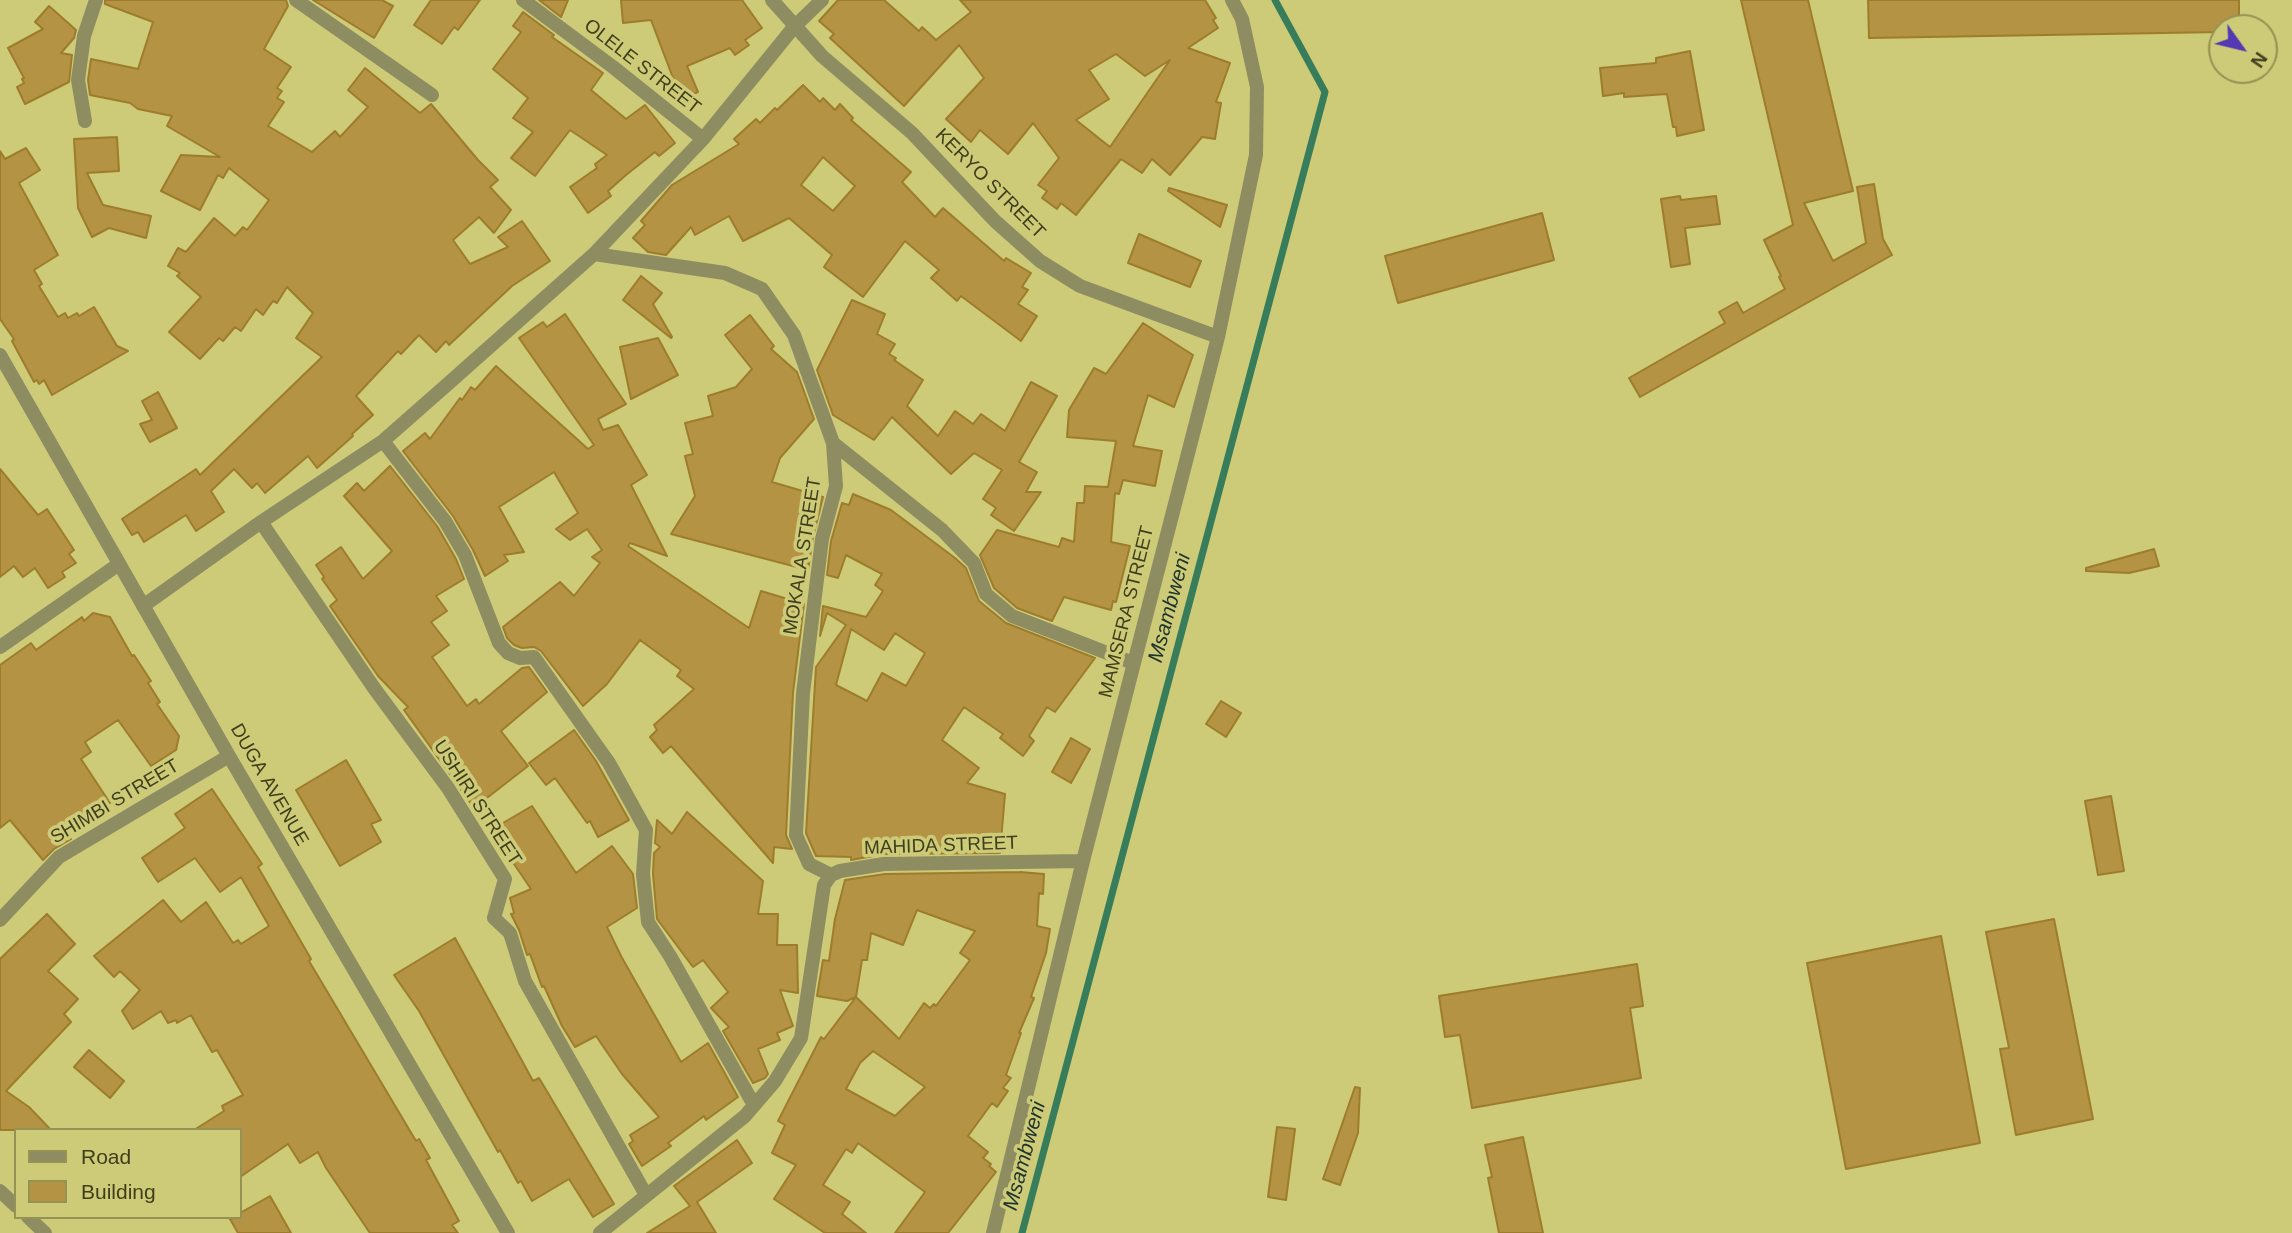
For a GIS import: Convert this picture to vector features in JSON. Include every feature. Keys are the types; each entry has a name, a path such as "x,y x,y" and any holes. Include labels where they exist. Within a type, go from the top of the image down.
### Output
{"street":[{"path":"85,121 78,80 84,36 96,0"},
{"path":"296,0 432,96"},
{"name":"OLELE STREET","path":"523,0 703,139"},
{"name":"KERYO STREET","path":"772,0 822,56 912,133 995,220 1041,261 1080,286 1218,337"},
{"path":"143,606 261,522 383,441 594,254 703,139 794,27 822,0"},
{"name":"MAMSERA STREET","path":"993,1233 1083,861 1218,337 1256,155 1257,87 1242,19 1232,0"},
{"name":"MOKALA STREET","path":"594,254 724,273 762,289 794,335 833,443 836,486 822,539 803,693 796,835 809,864 831,875"},
{"name":"DUGA AVENUE","path":"0,355 229,756 508,1233"},
{"path":"383,441 445,521 465,555 499,643 508,653 520,658 534,657 609,763 646,830 643,874 648,922 754,1105"},
{"path":"833,443 942,530 974,563 986,594 1012,616 1133,663"},
{"name":"USHIRI STREET","path":"261,522 374,688 449,788 505,879 494,918 510,933 525,981 646,1195"},
{"path":"0,648 119,564"},
{"name":"SHIMBI STREET","path":"0,920 59,857 229,756"},
{"name":"MAHIDA STREET","path":"831,875 884,864 1083,861"},
{"path":"600,1233 745,1116 775,1081 801,1038 824,885 831,875"},
{"path":"0,1191 14,1204"},
{"path":"30,1219 45,1233"}],"building":[{"path":"105,0 286,0 288,6 264,49 291,67 277,88 282,91 277,98 284,102 268,126 312,152 335,131 340,137 368,107 348,90 365,68 420,113 431,104 498,180 490,187 511,210 494,233 479,217 453,240 470,264 508,247 498,237 522,221 550,261 512,286 449,345 446,341 436,352 419,335 401,354 398,351 356,396 373,415 317,468 308,456 265,493 257,483 252,488 234,469 211,491 224,512 196,531 186,515 144,542 138,532 132,535 122,519 196,469 200,475 322,357 296,338 313,313 287,287 277,303 273,301 263,315 256,309 241,331 235,327 223,341 219,338 200,359 169,332 201,297 177,276 180,273 168,266 178,248 186,252 214,218 235,236 243,227 247,230 269,200 229,168 223,178 218,175 200,210 161,191 181,155 220,157 167,126 172,116 138,109 130,103 90,95 88,80 91,59 138,69 153,22 105,4"},
{"path":"313,0 382,0 393,6 374,38"},
{"path":"431,0 480,0 458,30 454,27 442,44 414,25"},
{"path":"539,0 568,0 561,17"},
{"path":"621,0 742,0 762,28 745,40 749,45 735,55 730,48 687,66 698,92 681,99 651,20 623,23"},
{"path":"838,0 884,0 919,31 922,27 936,40 971,12 960,0 1205,0 1216,18 1213,20 1218,28 1188,48 1230,63 1216,102 1221,103 1215,139 1202,137 1170,175 1152,159 1142,173 1121,159 1076,215 1061,203 1057,209 1042,198 1047,191 1038,185 1059,158 1033,123 1008,154 980,130 971,142 946,119 984,78 959,45 904,106 830,38 834,34 819,21","holes":["1116,54 1145,76 1170,60 1110,147 1076,120 1109,99 1089,70"]},
{"path":"1741,0 1808,0 1853,191 1804,203 1833,261 1866,243 1857,187 1874,184 1883,239 1892,255 1640,397 1629,378 1725,323 1719,312 1737,302 1743,313 1785,289 1764,240 1793,225"},
{"path":"1868,0 2239,0 2239,14 2208,14 2208,32 1869,38"},
{"path":"49,6 76,30 74,38 61,53 72,55 69,82 25,104 17,87 24,83 24,78 8,48 43,29 35,22"},
{"path":"523,12 554,35 552,37 603,73 591,90 626,119 645,105 675,143 659,156 655,152 626,175 608,191 611,196 588,213 570,187 597,168 595,164 607,155 570,130 535,176 511,158 533,132 513,118 528,98 493,69 521,32 513,26"},
{"path":"1690,51 1704,130 1677,136 1667,94 1624,97 1624,93 1603,96 1600,68 1656,63 1656,58"},
{"path":"803,85 820,102 823,98 835,110 840,104 853,118 851,120 911,172 902,182 935,217 943,208 1004,261 1006,258 1031,273 1022,287 1028,290 1018,304 1037,316 1021,341 961,296 957,301 931,278 939,270 905,241 863,297 824,267 832,255 789,218 743,241 729,216 695,235 691,227 666,255 648,252 633,238 645,225 641,221 672,185 739,144 734,139 756,119 760,123 775,108 777,110","holes":["823,157 855,186 833,211 801,185"]},
{"path":"117,137 119,171 87,173 103,205 151,216 146,238 109,228 92,237 78,208 74,139"},
{"path":"26,148 40,170 19,183 58,255 34,270 42,284 39,286 58,317 65,313 68,318 77,313 79,316 94,307 117,346 128,351 52,395 44,380 39,384 37,380 34,382 12,341 14,339 0,319 0,151 5,159"},
{"path":"1169,188 1227,205 1220,227 1168,191"},
{"path":"1680,196 1681,200 1716,196 1720,224 1685,228 1690,264 1671,267 1661,199"},
{"path":"1542,213 1554,260 1398,303 1385,256"},
{"path":"1139,234 1201,261 1190,287 1128,263"},
{"path":"641,276 662,293 653,304 671,338 623,300"},
{"path":"852,300 885,314 877,334 895,344 889,354 896,358 894,360 923,380 907,406 938,436 955,411 973,424 981,414 1005,431 1031,382 1057,396 1019,462 1037,472 1026,492 1041,492 1014,531 991,515 996,508 983,499 1002,470 974,453 951,474 892,417 874,440 833,415 817,370"},
{"path":"565,314 626,404 598,419 603,430 618,425 647,475 631,485 667,556 630,543 628,546 749,628 761,591 804,604 793,693 786,835 792,849 774,847 773,863 671,746 663,753 650,737 657,730 654,725 694,689 677,676 681,670 640,640 607,684 583,706 541,651 534,647 522,648 514,645 507,638 503,627 560,582 574,596 600,563 592,557 602,550 587,529 570,540 556,529 578,513 554,472 499,507 524,552 504,555 508,561 485,576 453,516 403,451 425,433 430,439 460,398 462,400 471,387 475,390 496,366 588,449 594,445 519,338 543,322 547,327"},
{"path":"750,315 774,346 771,349 797,372 814,419 780,458 772,482 823,497 808,570 671,534 695,496 685,456 693,454 685,423 713,416 708,396 736,387 752,369 725,335"},
{"path":"1143,323 1193,355 1174,407 1148,395 1133,446 1162,451 1155,486 1123,480 1119,494 1115,493 1111,542 1130,546 1116,602 1113,601 1111,610 1064,597 1052,621 1017,608 994,588 980,555 997,530 1059,547 1062,538 1074,542 1077,503 1084,503 1085,486 1108,487 1116,441 1067,437 1069,410 1094,368 1106,374"},
{"path":"658,338 678,375 631,399 620,347"},
{"path":"158,392 177,428 150,442 140,424 152,420 142,401"},
{"path":"390,466 437,526 464,579 436,596 447,611 431,622 449,645 432,657 467,706 476,699 479,704 522,668 529,667 547,692 501,731 528,766 474,808 404,710 408,707 378,676 330,606 337,600 316,565 341,547 363,579 392,551 344,496 357,483 364,491"},
{"path":"0,469 38,515 47,509 74,550 69,554 76,563 62,572 65,577 48,588 35,568 23,577 14,566 0,577"},
{"path":"853,494 891,510 966,568 979,601 1006,623 1095,658 1055,712 1047,707 1029,736 1034,741 1023,756 1000,738 1003,734 964,707 942,740 979,768 967,783 1005,794 1000,853 884,854 851,860 851,857 816,856 806,833 816,667 846,625 827,613 820,636 823,606 866,617 883,591 875,585 882,574 846,555 838,578 827,575 831,541 842,503 849,505","holes":["851,629 884,650 895,633 925,653 906,686 882,673 867,701 836,685"]},
{"path":"2154,549 2159,566 2129,573 2086,571 2086,568"},
{"path":"93,613 110,617 132,656 134,655 151,681 148,683 160,702 157,704 179,736 176,750 151,766 118,720 85,742 91,752 81,759 110,803 66,833 71,839 54,849 43,860 10,820 0,828 0,665 31,643 36,650 82,617 84,621"},
{"path":"1221,701 1241,713 1226,737 1206,724"},
{"path":"574,730 596,761 629,820 598,837 590,821 587,823 555,778 546,785 529,763"},
{"path":"1071,738 1090,749 1071,783 1052,772"},
{"path":"346,760 381,820 371,824 381,842 340,866 296,790"},
{"path":"212,789 262,864 258,867 311,959 309,961 416,1141 419,1139 430,1158 426,1160 459,1221 452,1225 458,1233 370,1233 318,1152 300,1163 288,1144 242,1176 242,1128 197,1128 224,1111 222,1106 243,1095 217,1050 212,1052 191,1015 177,1023 176,1020 168,1023 161,1011 133,1029 122,1011 140,990 120,971 114,977 94,956 163,900 181,922 206,902 233,943 238,940 241,944 269,926 241,877 220,892 195,858 158,882 142,858 185,828 175,814"},
{"path":"2111,796 2124,871 2098,875 2085,801"},
{"path":"532,806 576,873 612,846 633,874 637,908 607,927 681,1062 708,1043 738,1097 706,1120 704,1116 668,1143 671,1146 642,1166 629,1144 633,1141 630,1135 659,1117 622,1074 596,1036 575,1047 544,986 542,987 511,914 514,913 510,898 531,889 491,830"},
{"path":"687,812 763,881 758,914 778,914 777,945 797,945 798,993 780,990 793,1026 777,1033 780,1040 758,1049 768,1074 753,1083 723,1031 729,1027 711,1008 728,992 703,960 693,967 657,919 653,874 654,853 660,847 655,843 657,820 672,834"},
{"path":"885,874 1044,874 1043,894 1039,893 1037,926 1050,929 1046,953 1031,997 1034,998 1019,1033 1006,1075 1011,1078 1003,1088 1008,1091 997,1107 992,1103 968,1136 988,1152 983,1158 996,1172 948,1233 895,1233 925,1192 858,1143 852,1153 846,1149 823,1185 850,1202 842,1214 866,1233 825,1233 774,1199 796,1165 772,1153 785,1125 778,1121 821,1037 824,1039 856,997 847,1001 817,996 823,960 829,961 835,919 845,880","holes":["917,910 975,931 960,953 970,960 936,1006 934,1004 930,1008 924,1003 899,1039 856,997 862,960 867,960 871,933 903,945","873,1051 925,1087 895,1116 846,1089 860,1063"]},
{"path":"47,914 75,944 48,971 78,999 64,1014 71,1022 6,1091 29,1107 49,1128 0,1130 0,959"},
{"path":"2054,919 2093,1119 2016,1135 2000,1049 2009,1048 1986,932"},
{"path":"1941,936 1980,1143 1846,1169 1807,963"},
{"path":"455,938 533,1081 539,1078 614,1204 593,1217 569,1179 532,1201 521,1181 518,1183 500,1150 498,1152 419,1011 394,975"},
{"path":"1637,964 1643,1006 1630,1008 1641,1078 1472,1108 1460,1035 1445,1037 1439,996"},
{"path":"89,1050 124,1081 110,1098 74,1067"},
{"path":"1355,1087 1360,1088 1358,1133 1340,1185 1323,1179"},
{"path":"1277,1127 1295,1129 1286,1200 1268,1197"},
{"path":"1523,1137 1543,1233 1499,1233 1488,1178 1492,1177 1485,1145"},
{"path":"737,1140 752,1163 697,1202 716,1233 647,1233 690,1206 674,1186"},
{"path":"270,1196 291,1233 238,1233 230,1219 242,1219 242,1212"}],"waterway":[{"name":"Msambweni","path":"1022,1233 1325,92 1275,0"}]}
